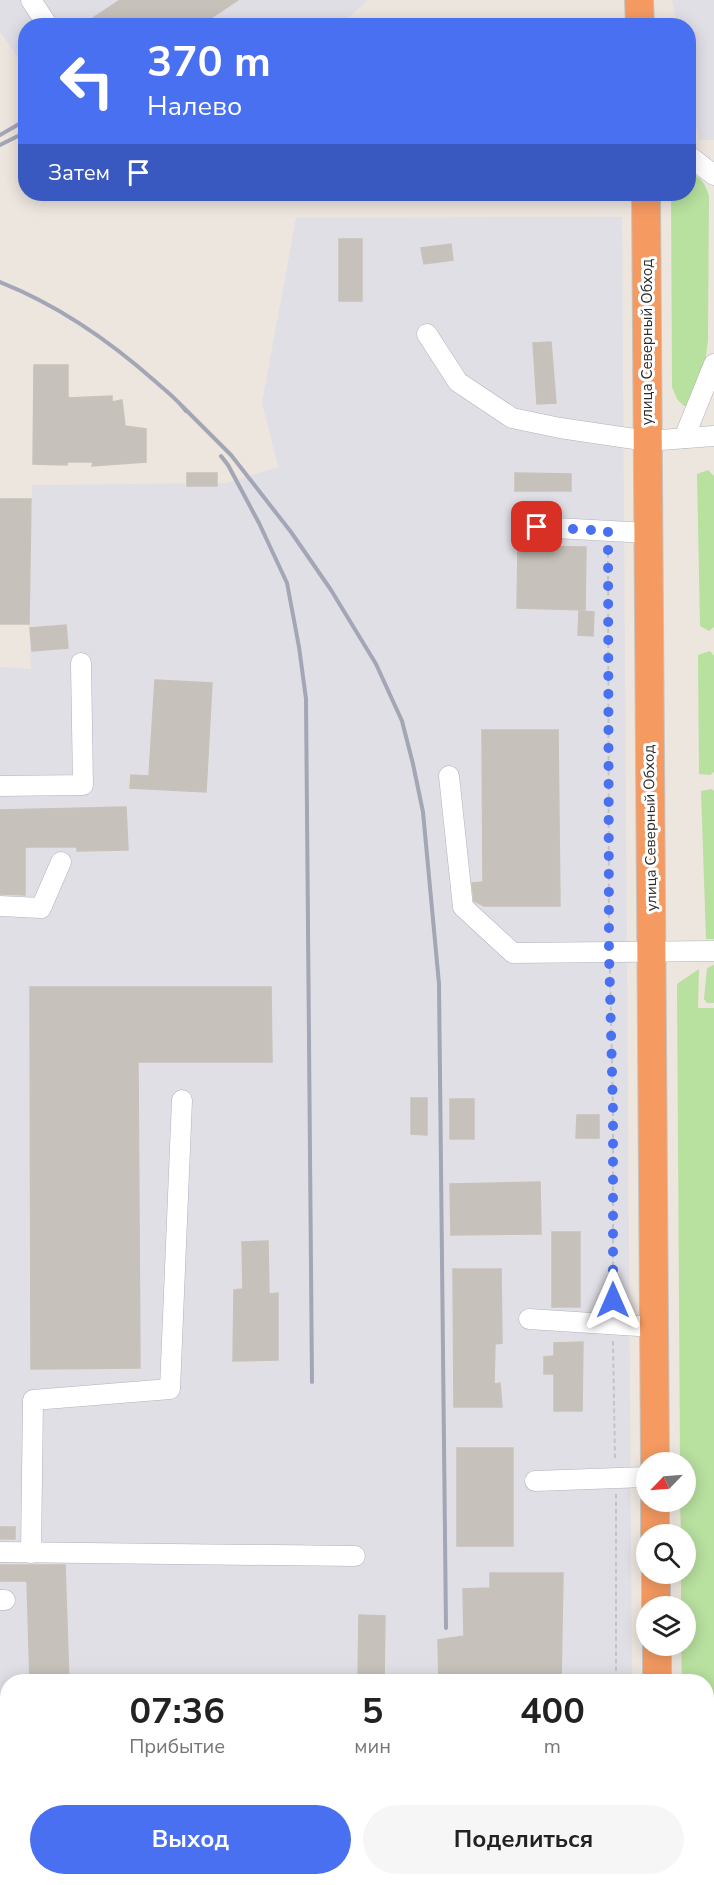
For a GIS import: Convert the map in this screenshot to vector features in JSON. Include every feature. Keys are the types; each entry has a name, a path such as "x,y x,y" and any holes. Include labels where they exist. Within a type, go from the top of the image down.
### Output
{"highway":[{"path":"639,0 640,18"},
{"name":"улица Северный Обход","path":"646,201 655,1452"},
{"path":"657,1656 657,1674"}],"lane":[{"path":"31,0 43,18"},
{"path":"696,161 714,175"},
{"path":"427,334 458,382 512,418 560,428 648,441 714,436"},
{"path":"684,438 714,364"},
{"path":"537,527 648,533"},
{"path":"0,786 83,785 81,663"},
{"path":"449,776 463,907 513,953 714,951"},
{"path":"0,906 41,908 61,862"},
{"path":"30,1552 33,1400 170,1389 182,1100"},
{"path":"529,1319 654,1327"},
{"path":"535,1481 636,1477"},
{"path":"0,1552 355,1556"}],"path":[{"path":"608,531 609,952 613,1111 616,1674"}],"shaded area":[{"path":"0,0 368,0 348,18 18,18 18,58 0,32"},
{"path":"672,0 714,0 714,140 699,140 696,124 696,18 676,18"},
{"path":"622,217 632,1674 0,1674 0,667 31,669 29,624 32,485 227,483 278,467 262,403 296,218"}],"green space":[{"path":"696,176 706,187 709,196 708,340 705,363 687,406 677,399 672,387 671,201 696,201"},
{"path":"708,470 714,476 714,627 709,631 700,626 697,474"},
{"path":"710,651 714,656 714,772 710,775 699,774 698,655"},
{"path":"712,789 714,791 714,939 706,939 701,791"},
{"path":"714,965 714,1003 707,1003 704,999 707,968"},
{"path":"699,969 698,1008 714,1008 714,1674 682,1674 681,1656 696,1656 696,1596 681,1596 681,1584 696,1584 696,1524 681,1524 680,1512 696,1512 696,1452 680,1452 677,984"}],"building":[{"path":"120,0 238,0 211,18 93,18"},
{"path":"339,239 362,239 362,301 339,301"},
{"path":"451,244 453,260 424,264 421,248"},
{"path":"551,342 556,403 537,404 533,343"},
{"path":"34,365 68,365 68,398 112,396 112,402 122,400 125,426 146,429 146,462 92,466 93,462 67,462 67,465 33,464"},
{"path":"187,473 217,473 217,486 187,486"},
{"path":"515,473 571,474 571,491 515,491"},
{"path":"0,499 31,499 29,624 0,624"},
{"path":"518,546 586,547 585,610 517,608"},
{"path":"579,611 594,612 593,636 578,635"},
{"path":"66,625 68,648 32,651 30,628"},
{"path":"155,680 212,683 206,792 130,788 131,775 149,776"},
{"path":"482,730 558,730 560,906 484,906 474,901 472,883 483,882"},
{"path":"126,807 128,850 77,851 77,847 25,847 25,895 0,894 0,810"},
{"path":"30,987 271,987 272,1062 138,1062 140,1368 31,1369"},
{"path":"411,1098 427,1098 427,1135 411,1134"},
{"path":"450,1099 474,1099 474,1139 450,1139"},
{"path":"577,1115 599,1115 599,1138 576,1138"},
{"path":"540,1182 541,1234 451,1235 450,1184"},
{"path":"552,1232 580,1232 580,1307 552,1307"},
{"path":"268,1241 269,1294 278,1293 278,1360 233,1361 234,1290 243,1289 242,1242"},
{"path":"453,1269 501,1269 502,1343 495,1344 494,1384 500,1383 502,1407 454,1407"},
{"path":"583,1342 582,1411 554,1411 554,1374 544,1374 544,1357 554,1356 554,1343"},
{"path":"457,1448 513,1448 513,1546 457,1546"},
{"path":"0,1527 15,1527 15,1539 0,1539"},
{"path":"0,1565 65,1565 69,1674 30,1674 27,1581 0,1581"},
{"path":"490,1573 563,1573 561,1674 439,1674 438,1640 464,1636 463,1589 490,1588"},
{"path":"359,1615 385,1616 384,1674 358,1674"}],"railway":[{"path":"0,135 18,125"},
{"path":"0,145 18,136"},
{"path":"0,282 63,313 102,338 172,396 186,411"},
{"path":"182,406 231,455 291,532 331,590 376,664 402,721 413,764 423,812 439,984 446,1628"},
{"path":"221,456 259,523 287,583 306,699 312,1382"}],"route":[{"path":"537,527 608,531 613,1300"}]}
